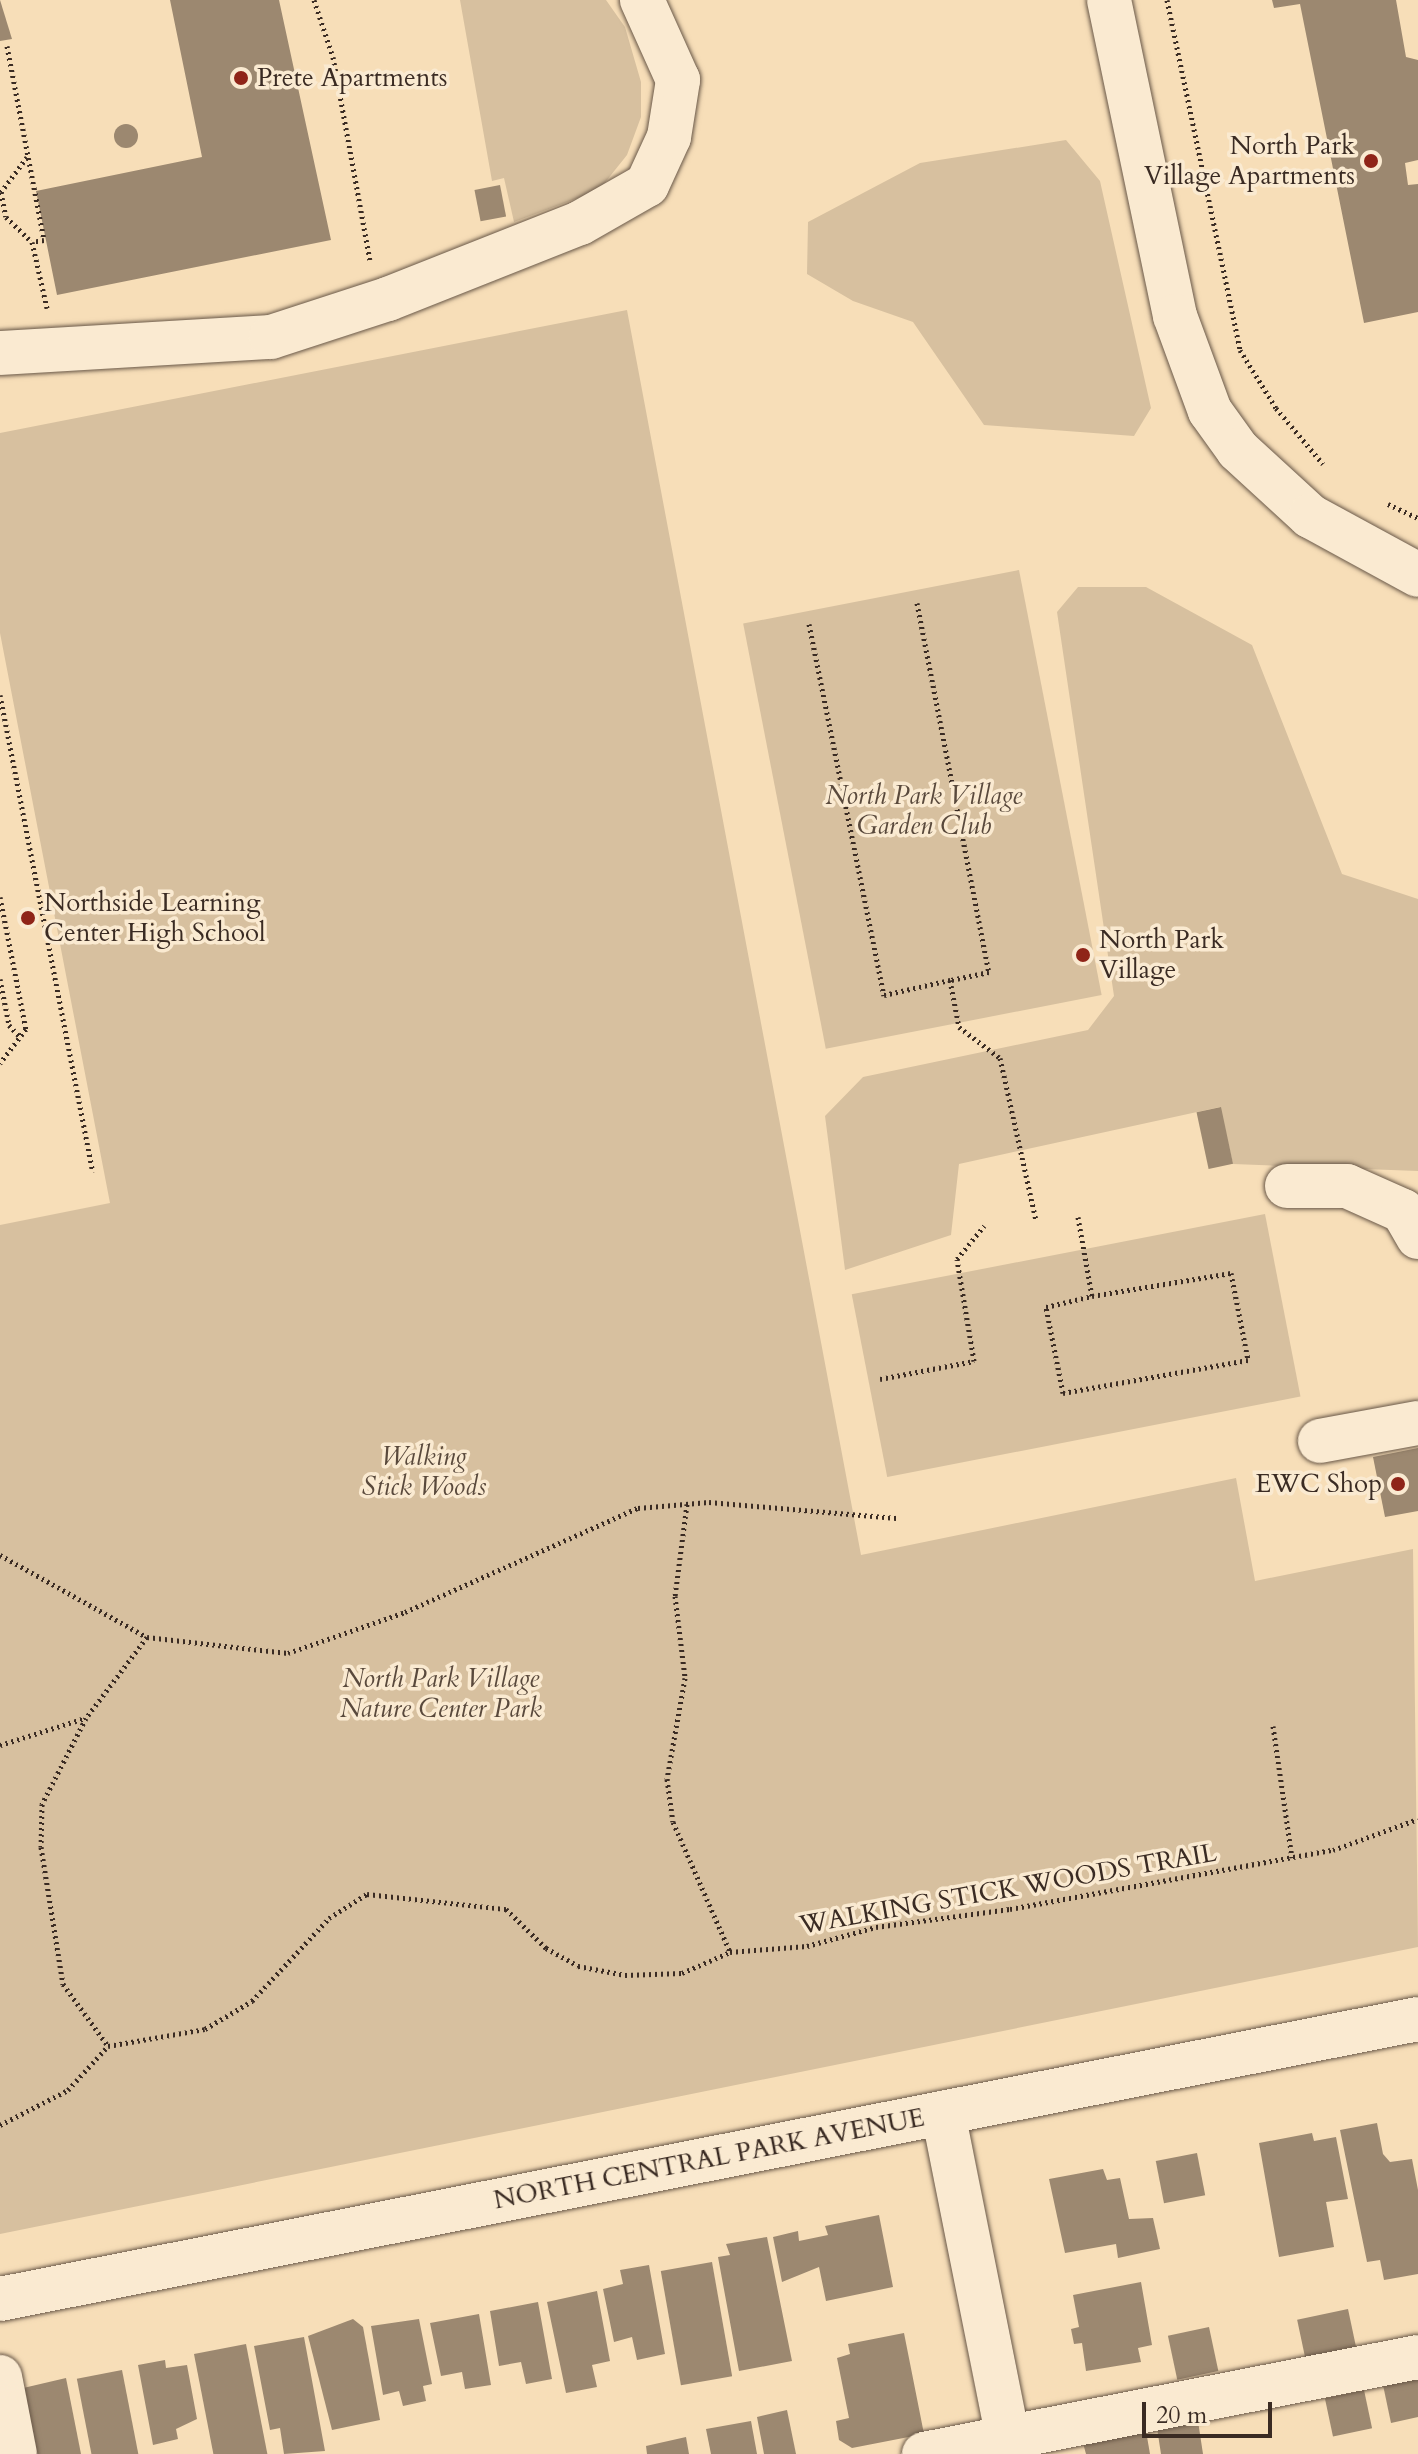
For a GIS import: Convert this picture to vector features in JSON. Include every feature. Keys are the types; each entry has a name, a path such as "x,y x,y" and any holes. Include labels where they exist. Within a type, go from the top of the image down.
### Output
{"street":[{"path":"0,353 271,337 388,299 580,223 647,185 669,137 678,80 642,0"},
{"path":"1109,0 1175,316 1210,411 1238,450 1310,516 1418,575"},
{"path":"1287,1186 1347,1186 1403,1211 1418,1237"},
{"path":"1320,1441 1418,1423"},
{"name":"NORTH CENTRAL PARK AVENUE","path":"0,2299 1418,2019"},
{"path":"943,2113 1010,2445"},
{"path":"924,2454 1010,2445 1418,2357"},
{"path":"0,2377 15,2454"}],"path":[{"path":"314,0 333,57 372,274"},
{"path":"1167,0 1240,350 1276,408 1331,473"},
{"path":"7,46 44,240 32,242"},
{"path":"27,157 0,193 3,217 32,242 48,313"},
{"path":"36,315 63,313"},
{"path":"1379,500 1418,518"},
{"path":"809,624 884,995 989,972 917,603"},
{"path":"0,695 93,1172"},
{"path":"0,897 26,1029 0,1063"},
{"path":"0,979 9,1025 20,1037"},
{"path":"950,980 959,1027 1000,1058 1036,1221"},
{"path":"1078,1217 1092,1296"},
{"path":"880,1379 974,1361 957,1259 984,1226"},
{"path":"1231,1273 1248,1360 1063,1393 1046,1307 1092,1296 1231,1273"},
{"path":"687,1504 675,1596 685,1678 667,1779 673,1822 730,1952"},
{"path":"0,1555 147,1637 288,1653 328,1644 572,1533 638,1508 687,1504 896,1518"},
{"path":"0,2125 68,2090 108,2046 63,1984 41,1847 42,1804 86,1718 147,1637"},
{"path":"0,1745 86,1718"},
{"path":"1273,1726 1292,1858"},
{"name":"WALKING STICK WOODS TRAIL","path":"108,2046 205,2029 252,2001 329,1918 367,1894 506,1909 546,1948 578,1966 625,1975 682,1973 730,1952 807,1946 876,1927 1010,1909 1292,1858 1418,1819"}],"green space":[{"path":"460,0 606,0 625,27 641,82 641,117 627,155 599,190 514,222 504,178 492,181"},
{"path":"1066,140 1100,181 1151,408 1134,436 984,425 913,322 853,301 807,274 808,222 920,163"},
{"name":"North Park Village Nature Center Park","path":"627,310 861,1555 1236,1478 1255,1581 1413,1549 1418,1947 0,2234 0,1225 110,1203 0,633 0,433"},
{"name":"North Park Village Garden Club","path":"1019,570 1102,995 826,1049 743,624"},
{"path":"1078,587 1146,587 1252,645 1342,874 1418,899 1418,1171 1233,1164 1220,1107 959,1164 951,1235 845,1270 825,1116 863,1077 1088,1030 1114,996 1057,612"},
{"path":"1265,1214 1300,1397 887,1477 852,1294"}],"building":[{"path":"0,0 12,39 0,41"},
{"name":"Prete Apartments","path":"170,0 279,0 331,240 57,295 36,191 202,157"},
{"name":"North Park Village Apartments","path":"1272,0 1396,0 1406,57 1418,60 1418,160 1405,163 1408,185 1418,184 1418,312 1364,323 1300,4 1274,8"},
{"path":"126,124 134,128 138,136 134,144 126,148 118,144 114,136 118,128"},
{"path":"500,185 506,216 481,221 474,190"},
{"path":"1221,1107 1233,1164 1209,1169 1197,1112"},
{"name":"EWC Shop","path":"1418,1448 1418,1511 1385,1517 1373,1457"},
{"path":"1377,2123 1383,2154 1390,2162 1412,2159 1418,2190 1418,2274 1384,2280 1380,2260 1367,2262 1340,2130"},
{"path":"1312,2133 1314,2141 1336,2137 1348,2199 1326,2202 1334,2247 1279,2257 1259,2143"},
{"path":"1197,2153 1205,2195 1164,2203 1156,2161"},
{"path":"1103,2169 1107,2180 1120,2178 1129,2219 1153,2218 1160,2249 1118,2258 1116,2244 1065,2253 1049,2179"},
{"path":"879,2215 893,2287 826,2301 819,2267 782,2282 773,2237 798,2231 799,2241 828,2235 825,2226"},
{"path":"767,2237 792,2361 739,2371 718,2257 730,2255 726,2244"},
{"path":"712,2262 732,2376 681,2385 661,2271"},
{"path":"649,2265 665,2354 637,2360 632,2337 614,2342 603,2289 623,2284 620,2270"},
{"path":"1141,2282 1152,2345 1138,2348 1141,2362 1086,2371 1082,2343 1074,2344 1071,2329 1079,2327 1073,2295"},
{"path":"597,2291 610,2361 592,2365 597,2387 566,2393 547,2302"},
{"path":"538,2302 552,2379 526,2384 521,2362 499,2366 490,2311"},
{"path":"1348,2309 1356,2348 1305,2359 1297,2320"},
{"path":"479,2314 491,2385 465,2389 462,2372 441,2376 430,2323"},
{"path":"353,2319 363,2327 380,2420 332,2430 308,2336"},
{"path":"419,2319 432,2384 423,2386 426,2401 403,2406 399,2391 383,2395 371,2326"},
{"path":"1209,2327 1218,2371 1177,2380 1168,2336"},
{"path":"904,2333 924,2434 852,2448 839,2440 836,2421 849,2418 837,2358 850,2354 848,2344"},
{"path":"304,2337 325,2451 284,2454 280,2428 270,2430 254,2346"},
{"path":"246,2344 267,2454 213,2454 194,2354"},
{"path":"165,2360 166,2368 187,2365 197,2419 176,2429 178,2439 153,2445 138,2365"},
{"path":"122,2370 138,2454 91,2454 77,2379"},
{"path":"1418,2377 1418,2417 1391,2423 1383,2385"},
{"path":"66,2378 81,2454 31,2454 19,2389"},
{"path":"1364,2390 1372,2428 1333,2436 1325,2398"},
{"path":"787,2410 796,2454 764,2454 757,2417"},
{"path":"751,2421 757,2454 711,2454 706,2429"},
{"path":"1198,2421 1203,2454 1161,2454 1157,2428"},
{"path":"1146,2431 1150,2454 1086,2454 1083,2443"},
{"path":"686,2437 689,2454 647,2454 646,2446"}],"place":[{"name":"Prete Apartments","path":"241,78"},
{"name":"North Park Village Apartments","path":"1371,161"},
{"name":"Northside Learning Center High School","path":"28,918"},
{"name":"North Park Village","path":"1083,955"},
{"name":"EWC Shop","path":"1398,1484"}],"park label":[{"name":"Walking Stick Woods","path":"424,1472"}]}
